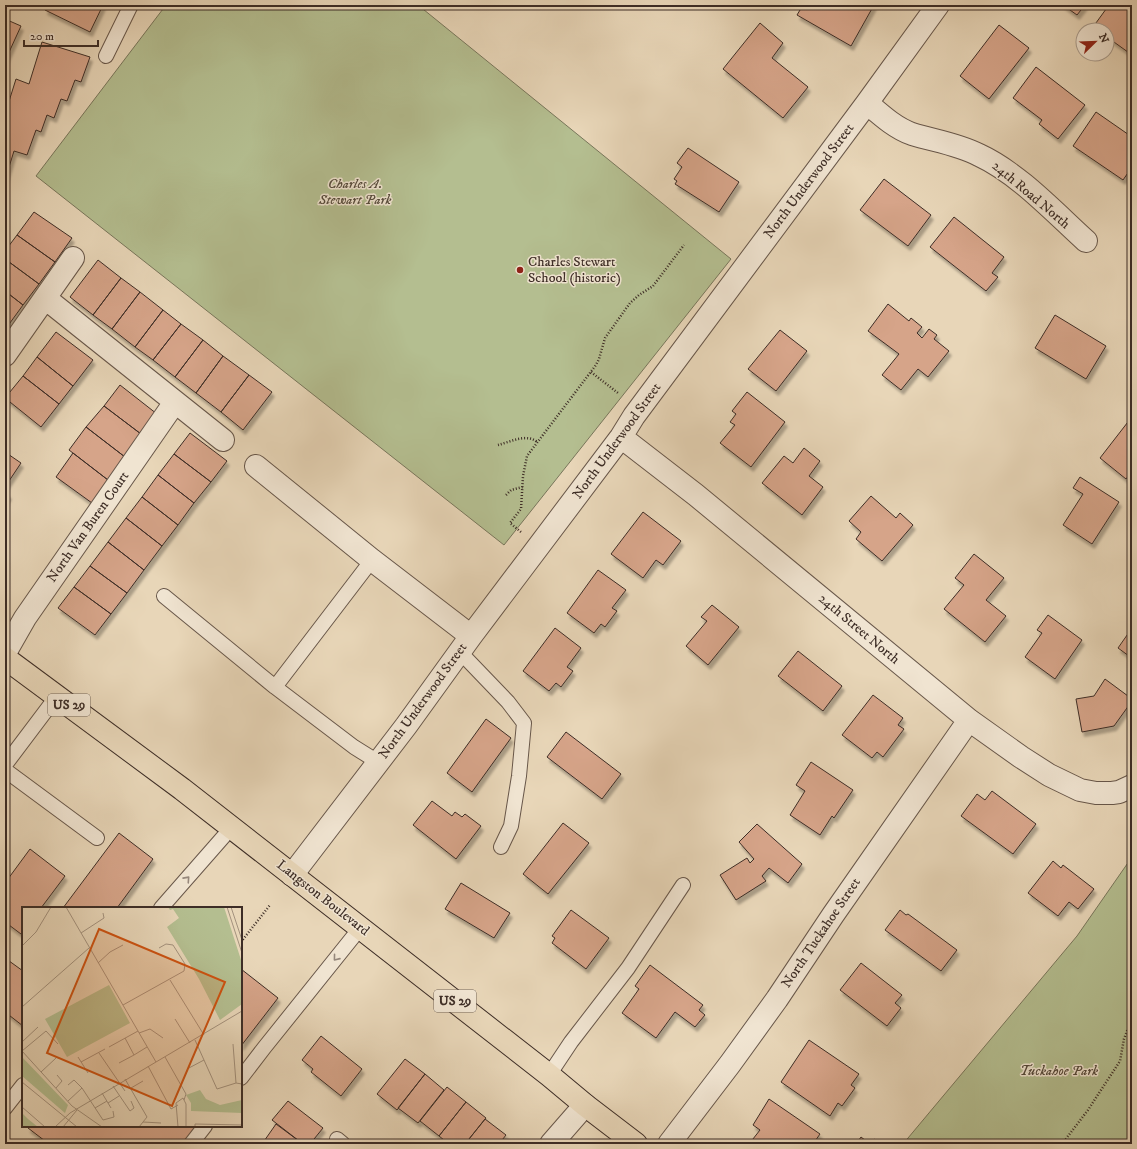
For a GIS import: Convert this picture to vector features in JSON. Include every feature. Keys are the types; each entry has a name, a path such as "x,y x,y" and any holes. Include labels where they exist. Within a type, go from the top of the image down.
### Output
{"main road":[{"name":"Langston Boulevard","path":"5,658 134,752 232,827 636,1144"}],"street":[{"name":"North Underwood Street","path":"292,875 621,437 634,416 867,104 938,5"},
{"name":"24th Road North","path":"867,104 885,119 902,130 966,149 991,161 1032,192 1086,241"},
{"path":"5,355 74,258"},
{"path":"45,298 223,440"},
{"name":"North Van Buren Court","path":"5,652 25,618 174,402"},
{"name":"24th Street North","path":"621,437 696,495 969,720 1038,768 1074,788 1084,792 1122,790"},
{"path":"256,466 372,560 466,644"},
{"name":"North Tuckahoe Street","path":"669,1144 777,999 833,915 969,720"},
{"path":"552,1144 585,1105"}],"lane":[{"path":"106,56 131,5"},
{"path":"275,687 372,560"},
{"path":"164,596 275,687 378,762"},
{"path":"466,644 524,723 519,776 511,826 500,847"},
{"path":"5,765 57,696"},
{"path":"5,770 97,838"},
{"path":"162,907 232,827"},
{"path":"549,1075 571,1042 628,968 683,885"},
{"path":"242,1077 361,928"},
{"path":"5,1108 22,1086"},
{"path":"191,1144 204,1127"}],"path":[{"path":"521,533 510,522 521,509 523,476 526,458 591,372 599,359 605,338 630,303 653,286 684,245"},
{"path":"591,372 618,393"},
{"path":"498,445 527,438 533,438 537,442"},
{"path":"506,495 511,490 523,488"},
{"path":"242,941 270,905"},
{"path":"1062,1144 1088,1110 1120,1061 1124,1039 1132,1018"}],"green space":[{"name":"Charles A. Stewart Park","path":"166,5 418,5 731,259 504,545 36,176"},
{"name":"Tuckahoe Park","path":"1132,857 1132,1144 903,1144 1077,936"}],"building":[{"path":"47,5 103,5 90,32 45,10"},
{"path":"803,5 874,5 851,46 797,15"},
{"path":"1063,5 1085,5 1077,15"},
{"path":"1109,5 1130,5 1132,7 1132,55 1115,43 1115,22 1097,22"},
{"path":"5,19 21,26 5,61"},
{"path":"760,23 783,43 772,58 808,87 783,118 723,69"},
{"path":"999,25 1029,48 989,99 960,76"},
{"path":"42,42 90,57 81,82 75,80 67,101 61,99 54,118 47,115 41,132 36,130 27,155 14,151 5,180 5,114 16,79 29,84"},
{"path":"1036,67 1085,105 1058,139 1039,124 1042,120 1013,98"},
{"path":"1096,112 1132,137 1132,167 1123,180 1073,146"},
{"path":"688,148 739,182 719,212 675,184 677,181 674,179 682,167 677,163"},
{"path":"884,179 931,215 908,246 860,210"},
{"path":"34,212 72,238 55,262 17,235"},
{"path":"954,217 1004,257 992,273 998,277 986,291 930,247"},
{"path":"17,235 55,262 39,284 5,259 5,251"},
{"path":"5,259 39,284 23,305 5,291"},
{"path":"98,260 121,278 93,315 70,297"},
{"path":"121,278 140,292 112,329 93,315"},
{"path":"5,291 23,305 7,327 5,325"},
{"path":"140,292 163,310 135,347 112,329"},
{"path":"888,304 909,321 911,318 922,327 917,333 922,338 929,329 937,335 934,339 949,351 928,377 918,369 901,390 882,375 899,354 868,331"},
{"path":"163,310 181,324 153,360 135,347"},
{"path":"1055,315 1106,346 1086,379 1035,348"},
{"path":"181,324 203,340 175,377 153,360"},
{"path":"780,330 807,351 776,391 748,369"},
{"path":"56,332 93,360 73,386 37,357"},
{"path":"203,340 223,356 196,393 175,377"},
{"path":"223,356 249,375 221,412 196,393"},
{"path":"37,357 73,386 59,404 23,376"},
{"path":"249,375 272,392 243,430 221,412"},
{"path":"23,376 59,404 41,427 5,398"},
{"path":"120,385 157,414 141,434 104,406"},
{"path":"747,392 785,422 751,467 720,443 735,425 730,422 736,414 732,411"},
{"path":"104,406 141,434 125,457 86,427"},
{"path":"1131,418 1132,471 1126,479 1100,458"},
{"path":"86,427 125,457 108,480 69,450"},
{"path":"190,433 227,461 211,482 174,454"},
{"path":"804,448 820,461 809,476 823,487 802,515 762,483 784,456 793,463"},
{"path":"5,452 21,463 5,487"},
{"path":"73,453 108,480 92,503 56,477"},
{"path":"174,454 211,482 194,503 158,475"},
{"path":"158,475 194,503 178,525 142,497"},
{"path":"1080,477 1119,502 1092,544 1063,525 1083,494 1073,488"},
{"path":"5,492 9,495 5,501"},
{"path":"871,496 896,518 900,513 913,525 882,561 856,539 861,532 849,521"},
{"path":"142,497 178,525 162,546 126,518"},
{"path":"643,512 681,541 663,565 656,560 643,578 611,554"},
{"path":"126,518 162,546 144,570 108,542"},
{"path":"108,542 144,570 127,593 90,566"},
{"path":"974,554 1004,578 986,600 1006,616 985,642 944,609 964,585 955,578"},
{"path":"90,566 127,593 111,614 74,587"},
{"path":"598,570 626,590 612,608 617,611 605,627 601,624 594,633 567,613"},
{"path":"74,587 111,614 95,635 58,608"},
{"path":"712,605 739,627 708,665 686,646 707,621 701,617"},
{"path":"1048,615 1082,640 1055,679 1025,657 1042,633 1037,630"},
{"path":"555,628 581,648 567,667 573,671 561,687 556,683 549,691 523,671"},
{"path":"1132,628 1132,652 1129,656 1118,648"},
{"path":"798,651 842,686 823,711 778,676"},
{"path":"1105,679 1132,699 1132,701 1114,726 1082,732 1076,699 1094,696"},
{"path":"873,695 903,718 898,725 904,729 883,757 877,752 872,758 842,735"},
{"path":"486,719 511,738 472,792 447,773"},
{"path":"566,732 621,774 602,799 547,757"},
{"path":"811,762 853,790 834,818 832,816 820,835 790,815 805,791 796,785"},
{"path":"992,791 1036,824 1013,854 961,816 977,794 985,800"},
{"path":"432,801 452,816 455,812 462,817 465,814 481,826 456,859 413,825"},
{"path":"563,823 589,843 548,894 523,874"},
{"path":"757,824 802,864 788,883 769,868 762,876 766,881 736,900 720,875 747,858 750,863 754,859 739,842"},
{"path":"119,833 153,859 118,907 64,907"},
{"path":"30,849 65,876 42,907 22,907 21,934 5,922 5,883"},
{"path":"1053,861 1061,868 1063,865 1094,889 1078,909 1069,902 1058,916 1028,893"},
{"path":"461,883 510,913 494,938 445,909"},
{"path":"571,910 609,938 586,969 552,943 555,938 552,936"},
{"path":"900,910 906,915 908,914 957,950 941,971 885,930"},
{"path":"5,958 22,970 22,1025 5,1012"},
{"path":"861,963 902,995 895,1003 901,1008 887,1026 840,990"},
{"path":"650,965 703,1005 699,1010 705,1015 695,1027 675,1012 656,1038 622,1013 639,989 635,986"},
{"path":"242,970 278,998 242,1045"},
{"path":"321,1036 362,1069 341,1096 311,1072 313,1069 302,1060"},
{"path":"809,1040 859,1074 851,1085 855,1088 842,1106 838,1103 830,1116 781,1082"},
{"path":"405,1059 425,1074 397,1110 377,1094"},
{"path":"425,1074 444,1090 418,1123 398,1108"},
{"path":"447,1087 466,1102 439,1136 420,1121"},
{"path":"769,1099 820,1134 813,1144 749,1144 760,1130 753,1125"},
{"path":"288,1101 323,1128 310,1144 303,1144 272,1120"},
{"path":"466,1102 486,1118 465,1144 449,1144 439,1136"},
{"path":"485,1119 506,1135 499,1144 465,1144"},
{"path":"276,1124 303,1144 262,1144"},
{"path":"196,1127 183,1144 49,1144 28,1128"},
{"path":"861,1137 870,1144 856,1144"},
{"path":"874,1139 881,1144 872,1144"}],"place":[{"name":"Charles Stewart School (historic)","path":"520,270"}]}
